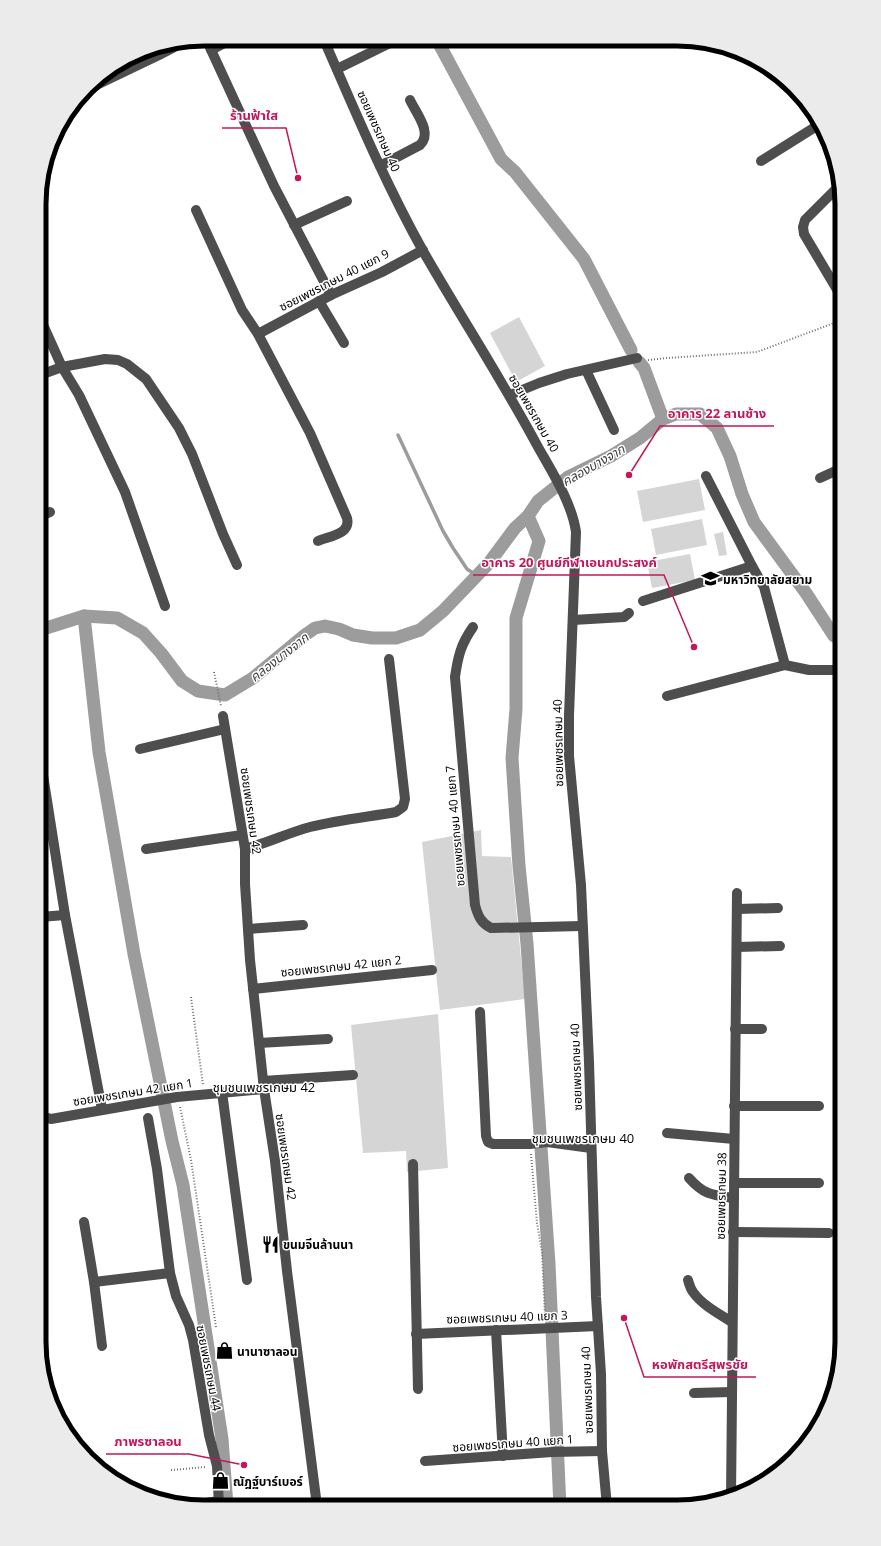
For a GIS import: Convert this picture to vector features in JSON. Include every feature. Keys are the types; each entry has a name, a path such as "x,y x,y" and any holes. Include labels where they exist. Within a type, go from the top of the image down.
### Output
{"street":[{"path":"209,46 274,186 331,295"},
{"path":"210,50 218,46"},
{"name":"ซอยเพชรเกษม 40","path":"327,46 396,201 423,250 510,396 552,473 575,520 576,532 569,715 569,756 581,886 598,1326 602,1374 602,1451 606,1500"},
{"path":"337,69 384,46"},
{"path":"106,80 167,50"},
{"path":"380,166 420,145 424,141 424,126 410,100"},
{"path":"761,161 817,131"},
{"path":"835,190 805,220 803,227 804,234 835,286"},
{"path":"294,225 347,201"},
{"path":"196,210 242,310 258,334 310,433 348,518 348,526 345,530 318,541"},
{"name":"ซอยเพชรเกษม 40 แยก 9","path":"258,334 331,295 382,272 423,250"},
{"path":"320,301 344,343"},
{"path":"46,332 62,368 79,395 125,492 165,606"},
{"path":"510,396 539,383 567,374 637,358"},
{"path":"46,373 62,368 105,359 118,360 127,364 146,379 179,428 192,454 223,534 237,565"},
{"path":"586,370 614,430"},
{"path":"820,478 835,471"},
{"path":"706,476 764,587 785,665"},
{"path":"46,514 50,512"},
{"path":"643,601 752,566"},
{"path":"573,620 624,617 629,613"},
{"name":"ซอยเพชรเกษม 40 แยก 7","path":"473,627 458,656 455,677 475,905 478,918 490,928 582,926"},
{"path":"245,849 264,844 308,828 328,823 396,812 403,807 405,799 389,658"},
{"path":"667,696 785,665 809,670 835,670"},
{"name":"ซอยเพชรเกษม 42","path":"223,716 245,849 248,929 263,1085 275,1161 287,1272 316,1500"},
{"path":"140,749 225,730"},
{"path":"46,794 65,915 102,1109"},
{"path":"146,849 242,835"},
{"name":"ซอยเพชรเกษม 38","path":"731,1491 737,893"},
{"path":"737,909 778,908"},
{"path":"46,917 65,915"},
{"path":"248,929 303,925"},
{"path":"737,946 780,946"},
{"name":"ซอยเพชรเกษม 42 แยก 2","path":"253,989 432,970"},
{"path":"480,1012 486,1136 488,1142 493,1144 538,1143 591,1148"},
{"path":"736,1029 762,1029"},
{"path":"259,1043 328,1039"},
{"name":"ซอยเพชรเกษม 42 แยก 1","path":"46,1118 51,1119 158,1100 353,1074"},
{"path":"222,1092 247,1280"},
{"path":"734,1106 819,1106"},
{"name":"ซอยเพชรเกษม 44","path":"148,1118 157,1169 170,1273 176,1296 189,1326 193,1340 209,1435 217,1466 219,1500"},
{"path":"667,1133 734,1139"},
{"path":"413,1164 418,1389"},
{"path":"689,1178 697,1186 711,1195 734,1198"},
{"path":"734,1183 819,1183"},
{"path":"84,1222 94,1282 102,1346"},
{"path":"733,1232 829,1233"},
{"path":"94,1282 170,1273"},
{"path":"688,1280 692,1291 701,1300 732,1322"},
{"name":"ซอยเพชรเกษม 40 แยก 3","path":"416,1334 598,1326"},
{"path":"496,1330 503,1456"},
{"path":"694,1393 732,1392"},
{"name":"ซอยเพชรเกษม 40 แยก 1","path":"425,1461 552,1452 602,1451"}],"path":[{"path":"637,358 650,360 757,352 835,323"},
{"path":"214,672 223,716"},
{"path":"191,996 204,1094"},
{"path":"174,1098 191,1160 216,1327"},
{"path":"538,1143 537,1223 542,1252 550,1328"},
{"path":"171,1470 217,1466"}],"shaded area":[{"path":"519,317 545,366 516,382 490,333"},
{"path":"699,479 705,510 643,522 637,491"},
{"path":"702,519 707,545 656,555 651,529"},
{"path":"723,532 727,555 719,556 714,534"},
{"path":"690,554 695,580 652,588 647,562"},
{"path":"481,830 482,856 511,857 525,999 440,1010 422,842"},
{"path":"438,1014 448,1168 407,1172 406,1151 363,1153 351,1025"}],"waterway":[{"path":"440,46 501,159 515,172 584,259 631,350"},
{"path":"639,362 644,368 663,419"},
{"name":"คลองบางจาก","path":"46,628 84,616 117,618 143,633 161,653 182,681 198,691 225,695 253,678 315,628 325,626 339,629 353,635 372,638 396,638 420,630 443,611 489,563 515,528 528,516 538,501 568,477 611,456 640,438 663,419 676,414 700,414 717,428 730,456 742,494 754,522 806,593 835,636"},
{"path":"398,435 443,531 467,569 476,575"},
{"path":"528,516 539,541 516,618 516,709 512,758 519,866 527,944 549,1264 560,1500"},
{"path":"84,616 99,752 134,954 172,1141 183,1185 222,1439 227,1500"}],"place":[{"name":"ร้านฟ้าใส","path":"298,178"},
{"name":"อาคาร 22 ลานช้าง","path":"629,475"},
{"name":"มหาวิทยาลัยสยาม","path":"710,579"},
{"name":"อาคาร 20 ศูนย์กีฬาเอนกประสงค์","path":"694,647"},
{"name":"ขนมจีนล้านนา","path":"270,1244"},
{"name":"หอพักสตรีสุพรชัย","path":"624,1318"},
{"name":"นานาซาลอน","path":"224,1351"},
{"name":"ภาพรซาลอน","path":"244,1465"},
{"name":"ณัฎฐ์บาร์เบอร์","path":"220,1481"}],"district":[{"name":"ชุมชนเพชรเกษม 42","path":"264,1087"},
{"name":"ชุมชนเพชรเกษม 40","path":"583,1138"}]}
